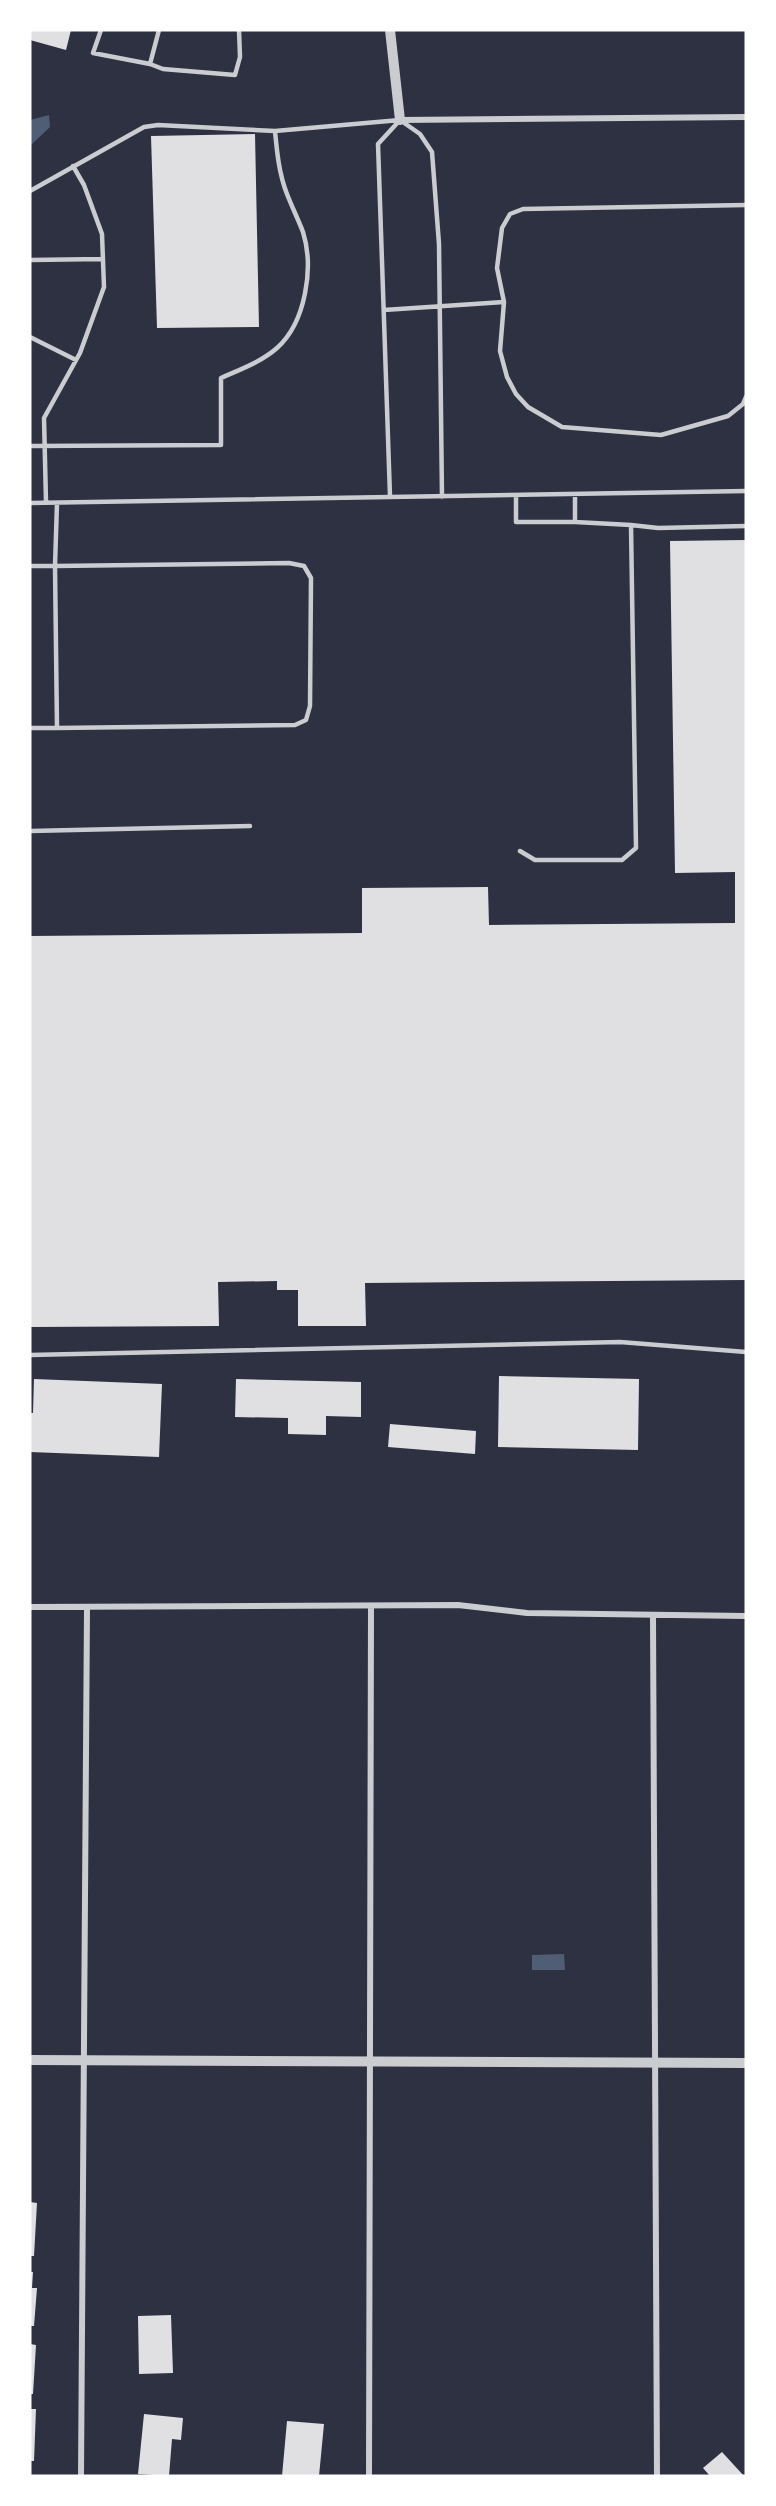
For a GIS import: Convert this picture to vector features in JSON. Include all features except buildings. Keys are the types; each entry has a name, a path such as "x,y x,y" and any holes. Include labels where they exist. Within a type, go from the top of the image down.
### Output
{"street":[{"path":"390,30 400,120 746,117"},
{"path":"30,1607 458,1605 526,1613 746,1616"},
{"path":"369,2476 371,1606"},
{"path":"81,2476 87,1608"},
{"path":"653,1615 657,2476"},
{"path":"30,2060 746,2063"}],"lane":[{"path":"101,30 93,53 150,64 163,69 235,75 240,57 239,30"},
{"path":"150,64 159,30"},
{"path":"390,496 378,144 400,120"},
{"path":"30,191 144,127 158,125 275,131 400,120 420,134 432,152 441,306 442,497"},
{"path":"30,446 221,445 221,378 259,361 279,346 297,319 309,271 303,234 286,192 280,169 275,131"},
{"path":"45,502 44,418 76,360 104,287 102,234 84,185 73,166"},
{"path":"746,205 523,209 510,214 502,228 497,268 504,302 500,351 507,377 516,394 528,406 562,427 661,435 728,416 742,404 746,397"},
{"path":"30,260 103,259"},
{"path":"384,310 504,302"},
{"path":"30,337 76,360"},
{"path":"30,503 746,491"},
{"path":"575,494 575,522"},
{"path":"516,496 516,522 575,522 658,528 746,526"},
{"path":"57,503 55,566 57,728"},
{"path":"520,851 535,860 622,860 636,848 631,525"},
{"path":"30,566 289,563 304,566 311,578 310,706 306,720 295,725 30,729"},
{"path":"30,831 250,826"},
{"path":"30,1354 620,1342 746,1352"}],"water":[{"path":"49,115 50,127 30,146 30,120"},
{"path":"564,1954 565,1970 532,1970 532,1955"}]}
